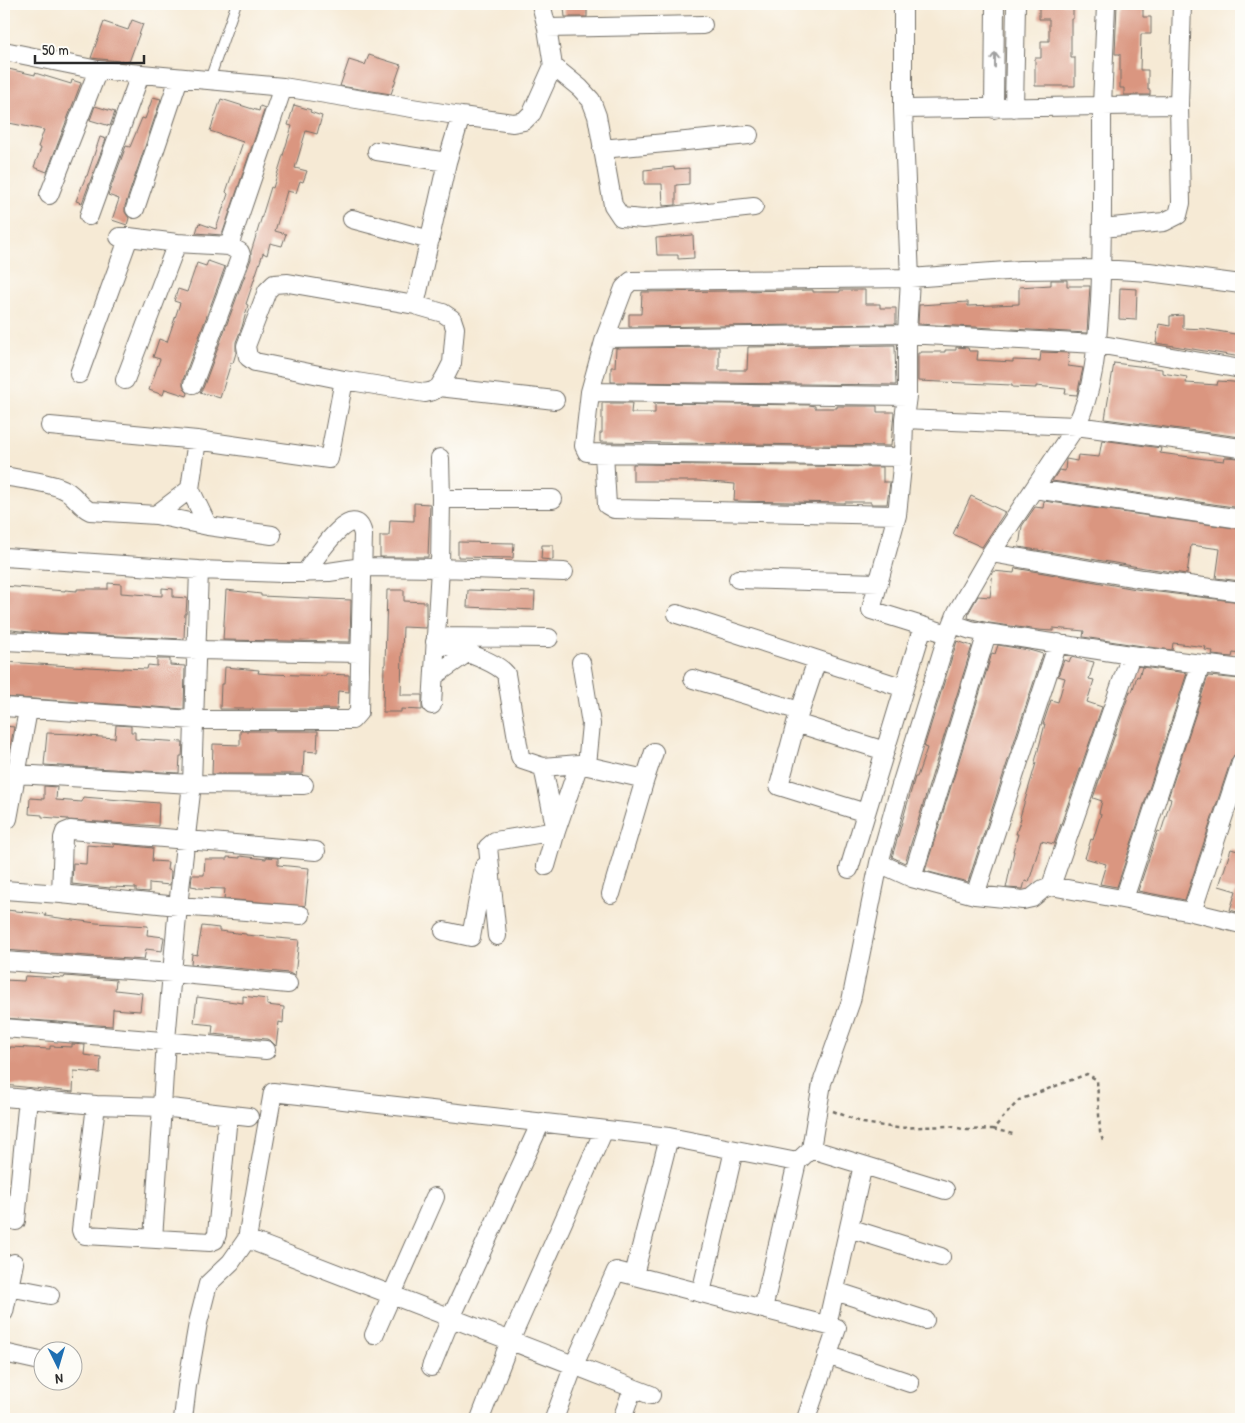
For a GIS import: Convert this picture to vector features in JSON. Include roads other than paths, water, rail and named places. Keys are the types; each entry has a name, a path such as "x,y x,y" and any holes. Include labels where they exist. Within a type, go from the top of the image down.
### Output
{"street":[{"path":"4,51 98,70 283,87 513,123 524,121 532,114 553,66 541,4"},
{"path":"903,4 902,109 910,278 907,334 907,396 897,515 871,610 923,626 971,630 1131,655 1241,669"},
{"path":"994,109 995,4"},
{"path":"1014,108 1016,4"},
{"path":"763,1309 798,1162 811,1149 822,1083 850,1001 879,863 898,795 950,629 957,612 991,553 1076,426 1084,410 1097,344 1102,269 1102,106 1106,4"},
{"path":"1102,228 1164,222 1178,215 1181,203 1179,105 1182,4"},
{"path":"547,28 702,25"},
{"path":"553,66 580,88 591,100 597,116 613,205 621,217 643,220 754,207"},
{"path":"49,195 98,70"},
{"path":"89,216 140,75"},
{"path":"135,209 178,78"},
{"path":"229,246 283,87"},
{"path":"902,109 1179,105"},
{"path":"415,305 447,162 461,116"},
{"path":"602,149 749,135"},
{"path":"377,151 447,162"},
{"path":"352,219 430,240"},
{"path":"79,374 124,237 229,246 240,252 241,255 193,384"},
{"path":"125,380 177,243"},
{"path":"903,457 604,454 587,452 584,446 590,392 605,338 624,288 631,281 910,278 1020,270 1102,269 1149,272 1241,284"},
{"path":"288,283 415,305 443,313 452,319 455,328 452,363 446,377 439,387 433,391 425,393 344,380 255,362 248,357 246,346 268,291 274,284 288,283"},
{"path":"605,338 907,334 1097,344 1241,369"},
{"path":"50,426 197,440 328,458 344,380"},
{"path":"439,387 555,400"},
{"path":"590,392 907,396"},
{"path":"904,419 1076,426 1241,448"},
{"path":"197,440 190,489 208,526"},
{"path":"604,454 607,505 614,509 897,515"},
{"path":"432,705 440,568 440,458"},
{"path":"4,476 64,489 90,511 156,515 208,526 272,535"},
{"path":"156,515 190,489"},
{"path":"1034,489 1241,519"},
{"path":"441,499 552,499"},
{"path":"4,707 193,720 352,720 359,712 363,534 359,525 355,522 349,522 336,532 305,573"},
{"path":"991,553 1143,579 1241,592"},
{"path":"4,556 199,570 305,573 329,572 362,567 564,572"},
{"path":"153,1239 166,1040 178,906 192,784 199,570"},
{"path":"738,579 879,582"},
{"path":"677,614 904,688"},
{"path":"849,869 923,626"},
{"path":"912,878 987,633"},
{"path":"435,639 549,638"},
{"path":"435,639 502,669 506,674 522,760 543,767 583,764 645,779"},
{"path":"4,641 197,650 360,653"},
{"path":"975,895 1058,643"},
{"path":"1052,886 1131,655"},
{"path":"434,676 480,659"},
{"path":"817,660 798,717 779,786 866,813"},
{"path":"546,866 556,831 583,764 591,724 581,662"},
{"path":"1124,899 1200,664"},
{"path":"693,679 885,750"},
{"path":"8,819 28,710"},
{"path":"610,894 654,752"},
{"path":"1192,912 1241,763"},
{"path":"543,767 556,831"},
{"path":"16,774 192,784 304,785"},
{"path":"61,894 63,838 65,832 70,830 186,833 316,851"},
{"path":"444,931 471,936 488,846 495,841 556,831"},
{"path":"488,846 496,936"},
{"path":"879,863 912,878 975,895 1023,900 1032,898 1042,889 1052,886 1192,912 1241,924"},
{"path":"4,890 301,915"},
{"path":"4,961 172,973 288,984"},
{"path":"4,1028 166,1040 266,1050"},
{"path":"183,1419 198,1323 208,1284 231,1262 247,1239 273,1092 669,1137 798,1162"},
{"path":"4,1096 96,1105 162,1107 249,1117"},
{"path":"16,1221 28,1098"},
{"path":"96,1105 81,1230 85,1235 210,1242 215,1240 228,1115"},
{"path":"431,1367 451,1318 541,1122"},
{"path":"480,1419 510,1341 604,1130"},
{"path":"634,1275 669,1137"},
{"path":"811,1149 945,1190"},
{"path":"701,1293 734,1150"},
{"path":"827,1325 863,1165"},
{"path":"374,1335 435,1197"},
{"path":"849,1228 941,1257"},
{"path":"247,1239 650,1395"},
{"path":"4,1312 14,1263"},
{"path":"554,1419 574,1365 616,1271 837,1328 808,1419"},
{"path":"9,1287 50,1295"},
{"path":"835,1291 925,1320"},
{"path":"4,1353 32,1359"},
{"path":"827,1355 910,1383"},
{"path":"622,1419 633,1388"}],"lane":[{"path":"210,81 236,4"}]}
